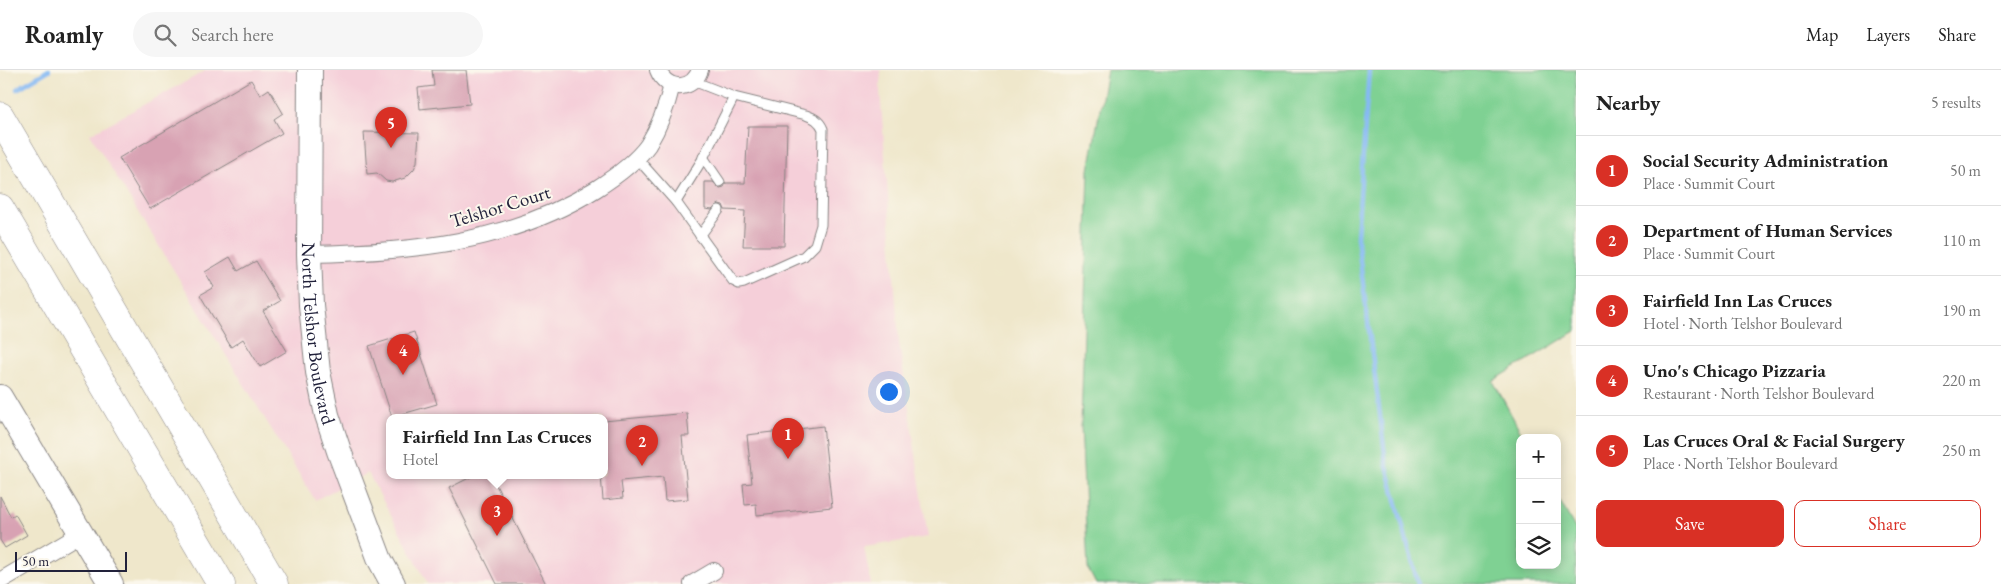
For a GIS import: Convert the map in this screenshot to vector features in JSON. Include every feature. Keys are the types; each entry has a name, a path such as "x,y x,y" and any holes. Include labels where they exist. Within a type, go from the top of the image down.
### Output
{"highway":[{"path":"0,116 274,584"},
{"path":"0,208 221,584"}],"main road":[{"name":"North Telshor Boulevard","path":"310,70 310,305 317,362 327,415 339,451 380,560 393,584"},
{"path":"0,397 111,584"}],"street":[{"path":"658,70 665,82 672,86 683,86 697,76"},
{"name":"Telshor Court","path":"309,254 375,252 430,247 482,236 531,222 571,204 618,175 647,145 667,106 672,86"},
{"path":"0,581 82,533"},
{"path":"692,584 714,571"}],"lane":[{"path":"636,157 676,202 732,281 739,284 804,256 815,245 819,237 821,225 823,129 821,124 817,119 806,115 734,97 697,76"},
{"path":"676,202 734,97"},
{"path":"703,156 720,182"},
{"path":"700,236 719,210"}],"shaded area":[{"path":"207,70 881,70 880,90 899,342 928,537 864,547 871,584 428,584 368,473 315,500 90,134"}],"green space":[{"path":"1107,70 1576,70 1576,331 1493,381 1522,434 1516,434 1516,569 1561,569 1561,503 1576,530 1576,584 1096,584 1088,569 1081,426 1089,170"}],"building":[{"path":"432,70 466,70 470,104 420,109 418,88 434,86"},
{"path":"251,80 260,95 269,89 283,113 274,119 282,133 150,209 119,158"},
{"path":"748,126 787,126 784,246 743,246 745,211 725,210 723,205 719,204 712,210 705,209 705,182 713,182 720,188 724,187 726,183 745,183"},
{"path":"364,132 419,133 417,162 414,169 405,178 392,182 386,181 377,173 367,174"},
{"path":"230,257 238,271 256,261 280,301 263,311 287,351 260,367 243,339 231,347 200,295 214,287 205,272"},
{"path":"414,332 437,404 402,414 391,414 369,346"},
{"path":"687,413 689,436 682,436 688,499 665,501 663,477 621,481 623,498 603,500 601,479 608,479 608,421"},
{"path":"823,426 832,507 757,515 756,504 745,505 743,484 752,483 747,435"},
{"path":"467,479 493,479 546,584 497,584 449,488"},
{"path":"0,496 11,517 15,514 27,535 5,548 0,540"}],"waterway":[{"path":"17,89 49,70"},
{"path":"1369,70 1357,237 1386,462 1418,584"}],"place":[{"name":"Las Cruces Oral & Facial Surgery","path":"391,148"},
{"name":"Uno's Chicago Pizzaria","path":"403,375"},
{"name":"Social Security Administration","path":"788,459"},
{"name":"Department of Human Services","path":"642,466"},
{"name":"Fairfield Inn Las Cruces","path":"497,536"}]}
